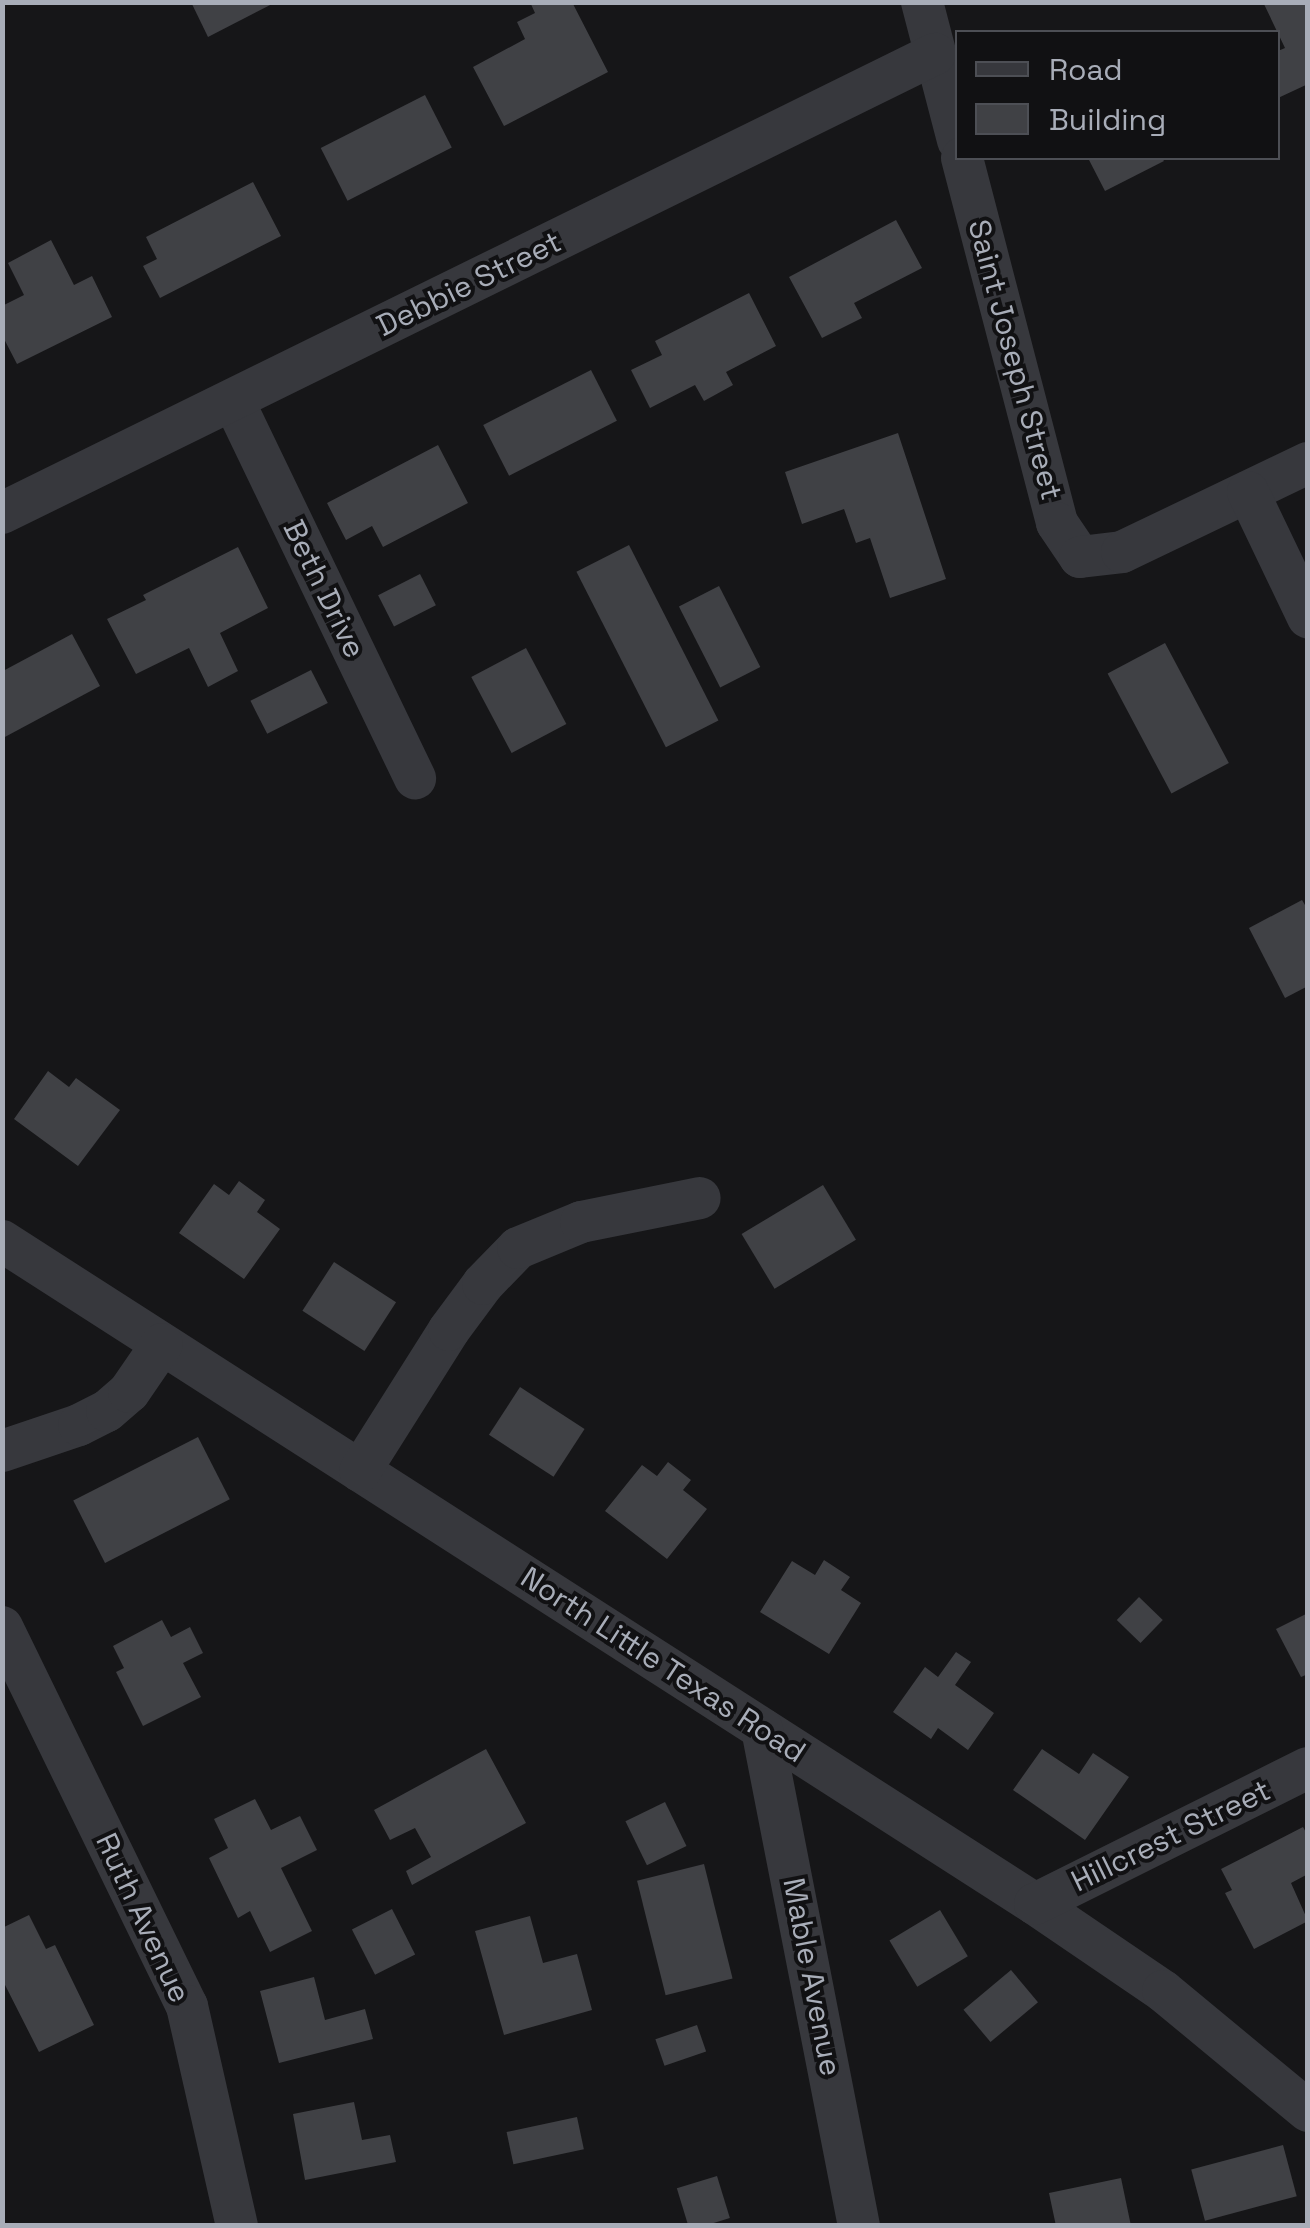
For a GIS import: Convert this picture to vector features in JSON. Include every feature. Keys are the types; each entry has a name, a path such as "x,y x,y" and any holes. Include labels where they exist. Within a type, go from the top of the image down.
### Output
{"street":[{"path":"922,2 955,129"},
{"name":"Debbie Street","path":"2,513 935,54"},
{"name":"Saint Joseph Street","path":"963,160 1057,523 1080,556 1122,552 1248,492"},
{"name":"Beth Drive","path":"234,400 415,778"},
{"path":"1308,462 1248,492 1308,618"},
{"path":"360,1471 449,1330 483,1284 518,1248 581,1222 700,1198"},
{"name":"North Little Texas Road","path":"2,1241 1035,1904 1163,1991 1308,2111"},
{"path":"2,1450 79,1426 107,1410 129,1392 162,1344"},
{"name":"Ruth Avenue","path":"2,1626 18,1695 187,2006 237,2226"},
{"name":"Mable Avenue","path":"762,1729 859,2226"},
{"name":"Hillcrest Street","path":"1035,1904 1308,1768"}],"building":[{"path":"191,2 276,2 208,37"},
{"path":"530,2 572,2 608,72 504,126 473,67 525,39 517,22 535,13"},
{"path":"1263,2 1308,2 1308,84 1280,97 1280,50 1285,48 1280,30 1276,30"},
{"path":"425,95 452,148 348,201 321,148"},
{"path":"1089,160 1164,161 1105,191"},
{"path":"253,182 281,236 160,298 143,266 157,259 146,237"},
{"path":"896,220 922,268 854,303 862,318 822,338 789,277"},
{"path":"51,240 74,285 92,276 112,317 17,364 2,335 2,306 24,295 8,263"},
{"path":"749,293 776,346 726,372 733,385 704,401 695,385 650,408 631,370 662,355 655,341"},
{"path":"591,370 617,421 509,476 483,425"},
{"path":"898,433 946,579 890,598 870,538 856,543 844,509 802,524 785,472"},
{"path":"438,445 468,503 383,547 372,526 346,540 327,503"},
{"path":"629,545 718,721 666,747 576,572"},
{"path":"238,547 268,608 220,633 238,671 208,687 189,648 136,674 107,619 146,600 143,595"},
{"path":"420,574 436,605 394,627 378,595"},
{"path":"719,586 760,667 720,688 679,606"},
{"path":"72,634 100,686 3,738 3,671"},
{"path":"1165,643 1229,763 1171,794 1108,674"},
{"path":"526,648 566,724 512,753 471,677"},
{"path":"311,670 328,703 267,734 250,701"},
{"path":"1302,900 1308,910 1308,986 1285,998 1249,928"},
{"path":"48,1071 69,1087 76,1078 120,1110 78,1166 14,1119"},
{"path":"239,1181 265,1200 257,1212 280,1229 244,1279 179,1233 214,1184 229,1195"},
{"path":"823,1185 856,1240 775,1289 742,1234"},
{"path":"334,1262 396,1302 364,1351 302,1311"},
{"path":"520,1387 585,1429 554,1477 489,1435"},
{"path":"198,1437 230,1499 105,1563 73,1501"},
{"path":"668,1462 691,1480 683,1490 707,1509 667,1559 605,1511 642,1465 657,1476"},
{"path":"824,1560 850,1577 841,1590 861,1603 829,1654 760,1612 792,1561 815,1575"},
{"path":"1139,1597 1163,1620 1141,1643 1117,1620"},
{"path":"1308,1613 1308,1674 1301,1677 1276,1629"},
{"path":"162,1620 171,1637 190,1627 203,1653 183,1663 201,1697 143,1726 116,1672 124,1668 113,1646"},
{"path":"956,1652 971,1662 955,1685 994,1713 968,1750 938,1728 931,1739 893,1712 925,1667 938,1677"},
{"path":"486,1749 526,1823 412,1885 406,1871 431,1857 415,1828 390,1840 374,1810"},
{"path":"1042,1749 1079,1774 1093,1753 1129,1777 1085,1840 1013,1790"},
{"path":"255,1799 271,1830 300,1816 317,1850 281,1868 312,1931 270,1952 250,1911 238,1918 209,1858 228,1848 214,1819"},
{"path":"665,1802 686,1846 647,1865 625,1821"},
{"path":"1303,1827 1308,1836 1308,1874 1291,1883 1308,1921 1254,1949 1225,1893 1232,1890 1221,1869"},
{"path":"704,1864 733,1978 666,1995 637,1881"},
{"path":"392,1909 415,1954 375,1975 352,1929"},
{"path":"940,1910 968,1956 917,1987 889,1940"},
{"path":"29,1915 46,1949 55,1945 94,2025 39,2052 2,1979 2,1928"},
{"path":"530,1916 543,1963 577,1954 592,2010 504,2035 475,1931"},
{"path":"1011,1970 1038,2002 991,2042 964,2010"},
{"path":"314,1977 325,2020 365,2009 373,2039 279,2063 260,1991"},
{"path":"697,2025 706,2051 665,2066 655,2039"},
{"path":"354,2102 362,2140 390,2135 396,2162 305,2180 293,2114"},
{"path":"577,2117 584,2149 513,2164 507,2132"},
{"path":"1283,2145 1297,2196 1205,2221 1191,2170"},
{"path":"717,2176 730,2218 688,2226 677,2188"},
{"path":"1121,2178 1131,2226 1056,2226 1049,2193"}]}
